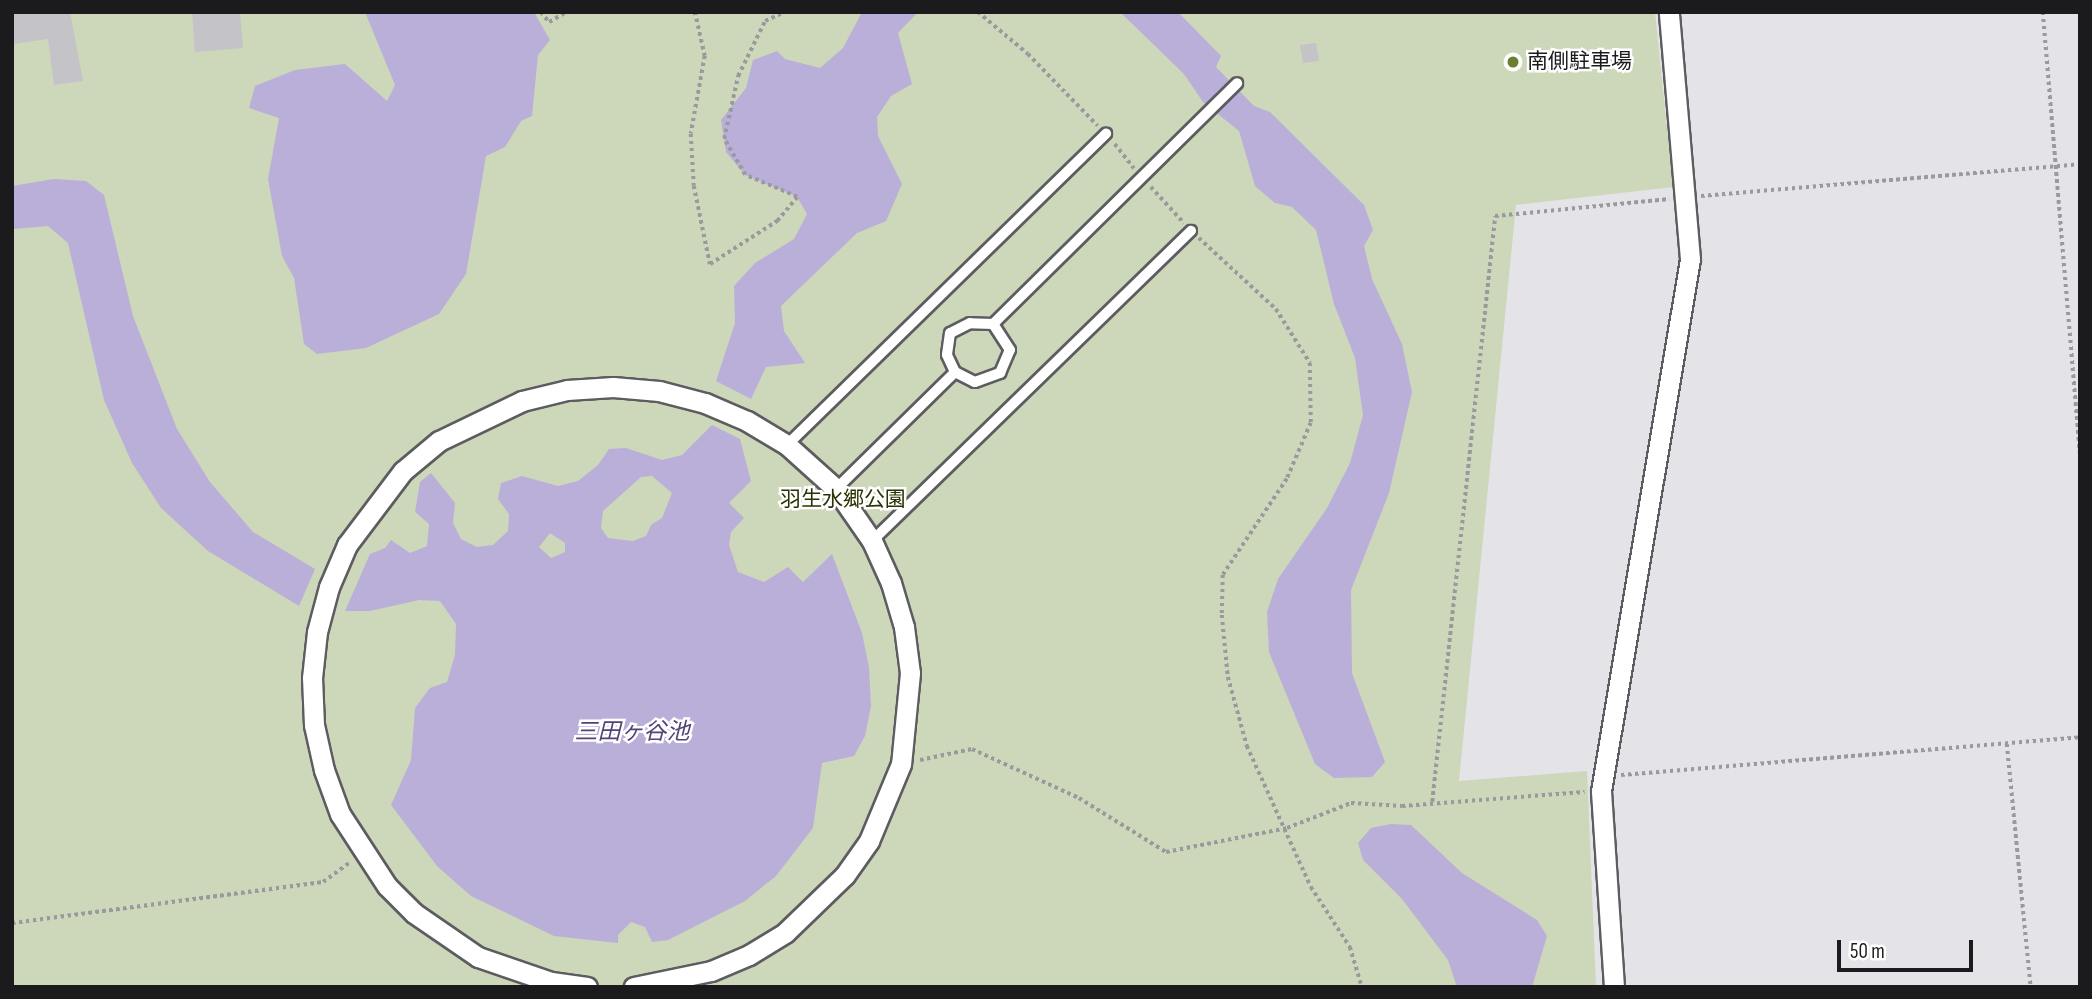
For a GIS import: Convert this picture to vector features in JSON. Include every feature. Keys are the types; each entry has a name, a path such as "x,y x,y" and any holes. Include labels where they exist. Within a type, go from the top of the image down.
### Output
{"street":[{"path":"1614,987 1602,784 1690,259 1669,12"},
{"path":"587,987 551,982 478,957 414,913 363,855 340,814 324,770 314,725 312,678 317,632 343,555 372,506 403,471 439,441 479,418 522,401 567,390 613,387 693,400 747,421 787,445 836,489 872,541 891,583 907,650 909,718 901,764 869,841 817,906 749,955 711,971 634,987"}],"lane":[{"path":"993,324 1010,350 1000,373 975,382 955,372 947,355 950,333 970,323 993,324 1143,179 1237,83"},
{"path":"787,445 1106,134"},
{"path":"872,541 1191,231"},
{"path":"836,489 955,372"}],"path":[{"path":"541,12 549,22 566,12"},
{"path":"695,12 705,56 691,134 694,186 710,264 777,221 797,197 745,175 724,139 738,76 765,21 784,12"},
{"path":"978,12 1028,54 1106,134 1191,231 1276,309 1310,363 1311,423 1287,479 1223,575 1228,677 1247,746 1287,828 1311,887 1350,947 1362,987"},
{"path":"2043,12 2080,452"},
{"path":"1432,802 1495,216 2080,163"},
{"path":"901,764 972,749 1079,798 1166,852 1287,828 1351,803 1402,806 2080,737"},
{"path":"2007,744 2031,987"},
{"path":"12,923 323,882 363,855"}],"green space":[{"name":"羽生水郷公園","path":"12,12 1655,12 1673,187 1516,205 1459,781 1587,771 1596,987 12,987"}],"water":[{"path":"365,12 534,12 550,40 538,55 532,116 521,121 505,147 486,156 466,274 439,314 366,348 317,354 304,344 294,278 282,256 268,179 279,118 249,108 255,86 295,70 345,64 387,101 395,85"},
{"path":"862,12 918,12 898,33 912,84 891,96 877,117 878,136 902,184 886,221 857,233 781,306 784,331 805,363 766,367 751,399 716,381 735,323 734,286 755,263 794,239 807,214 797,197 745,175 726,152 721,120 746,88 753,60 777,51 785,59 820,68 843,48"},
{"path":"1120,12 1178,12 1221,56 1216,67 1254,106 1270,112 1364,205 1373,230 1364,246 1372,279 1402,344 1412,392 1389,493 1351,590 1352,673 1385,762 1372,777 1334,778 1315,764 1269,652 1267,612 1278,579 1327,508 1350,463 1363,415 1355,358 1334,304 1316,230 1292,207 1275,203 1255,186 1239,131 1203,102 1184,74"},
{"path":"54,179 86,181 104,195 133,316 177,429 210,482 253,532 315,569 299,606 208,551 161,508 132,463 104,400 68,243 48,226 12,229 12,186"},
{"name":"三田ヶ谷池","path":"712,425 740,439 751,481 729,503 744,518 731,532 729,545 738,572 764,582 788,567 803,582 832,554 862,633 869,667 871,706 865,736 854,756 822,763 813,828 776,876 745,901 668,940 652,942 645,927 631,922 618,935 618,943 554,936 471,896 437,866 391,805 411,760 415,708 430,688 447,682 455,655 456,624 440,601 419,600 370,611 345,611 370,554 385,548 391,540 410,553 427,546 429,524 415,512 420,482 431,473 455,503 453,523 461,539 477,547 493,545 508,531 509,514 498,499 501,483 522,476 558,486 578,481 598,465 609,449 626,448 662,460 682,455","holes":["652,476 672,493 662,518 651,525 646,536 633,541 608,538 601,528 603,511 641,477","550,533 565,543 565,552 551,558 539,547"]},
{"path":"1391,824 1411,825 1462,873 1537,920 1547,936 1532,987 1457,987 1448,960 1402,899 1363,860 1358,843 1371,828"}],"building":[{"path":"70,12 83,81 54,85 48,39 12,44 12,14"},
{"path":"192,12 240,12 243,48 195,52"},
{"path":"1316,43 1319,61 1303,63 1300,45"}],"place":[{"name":"南側駐車場","path":"1513,62"}]}
